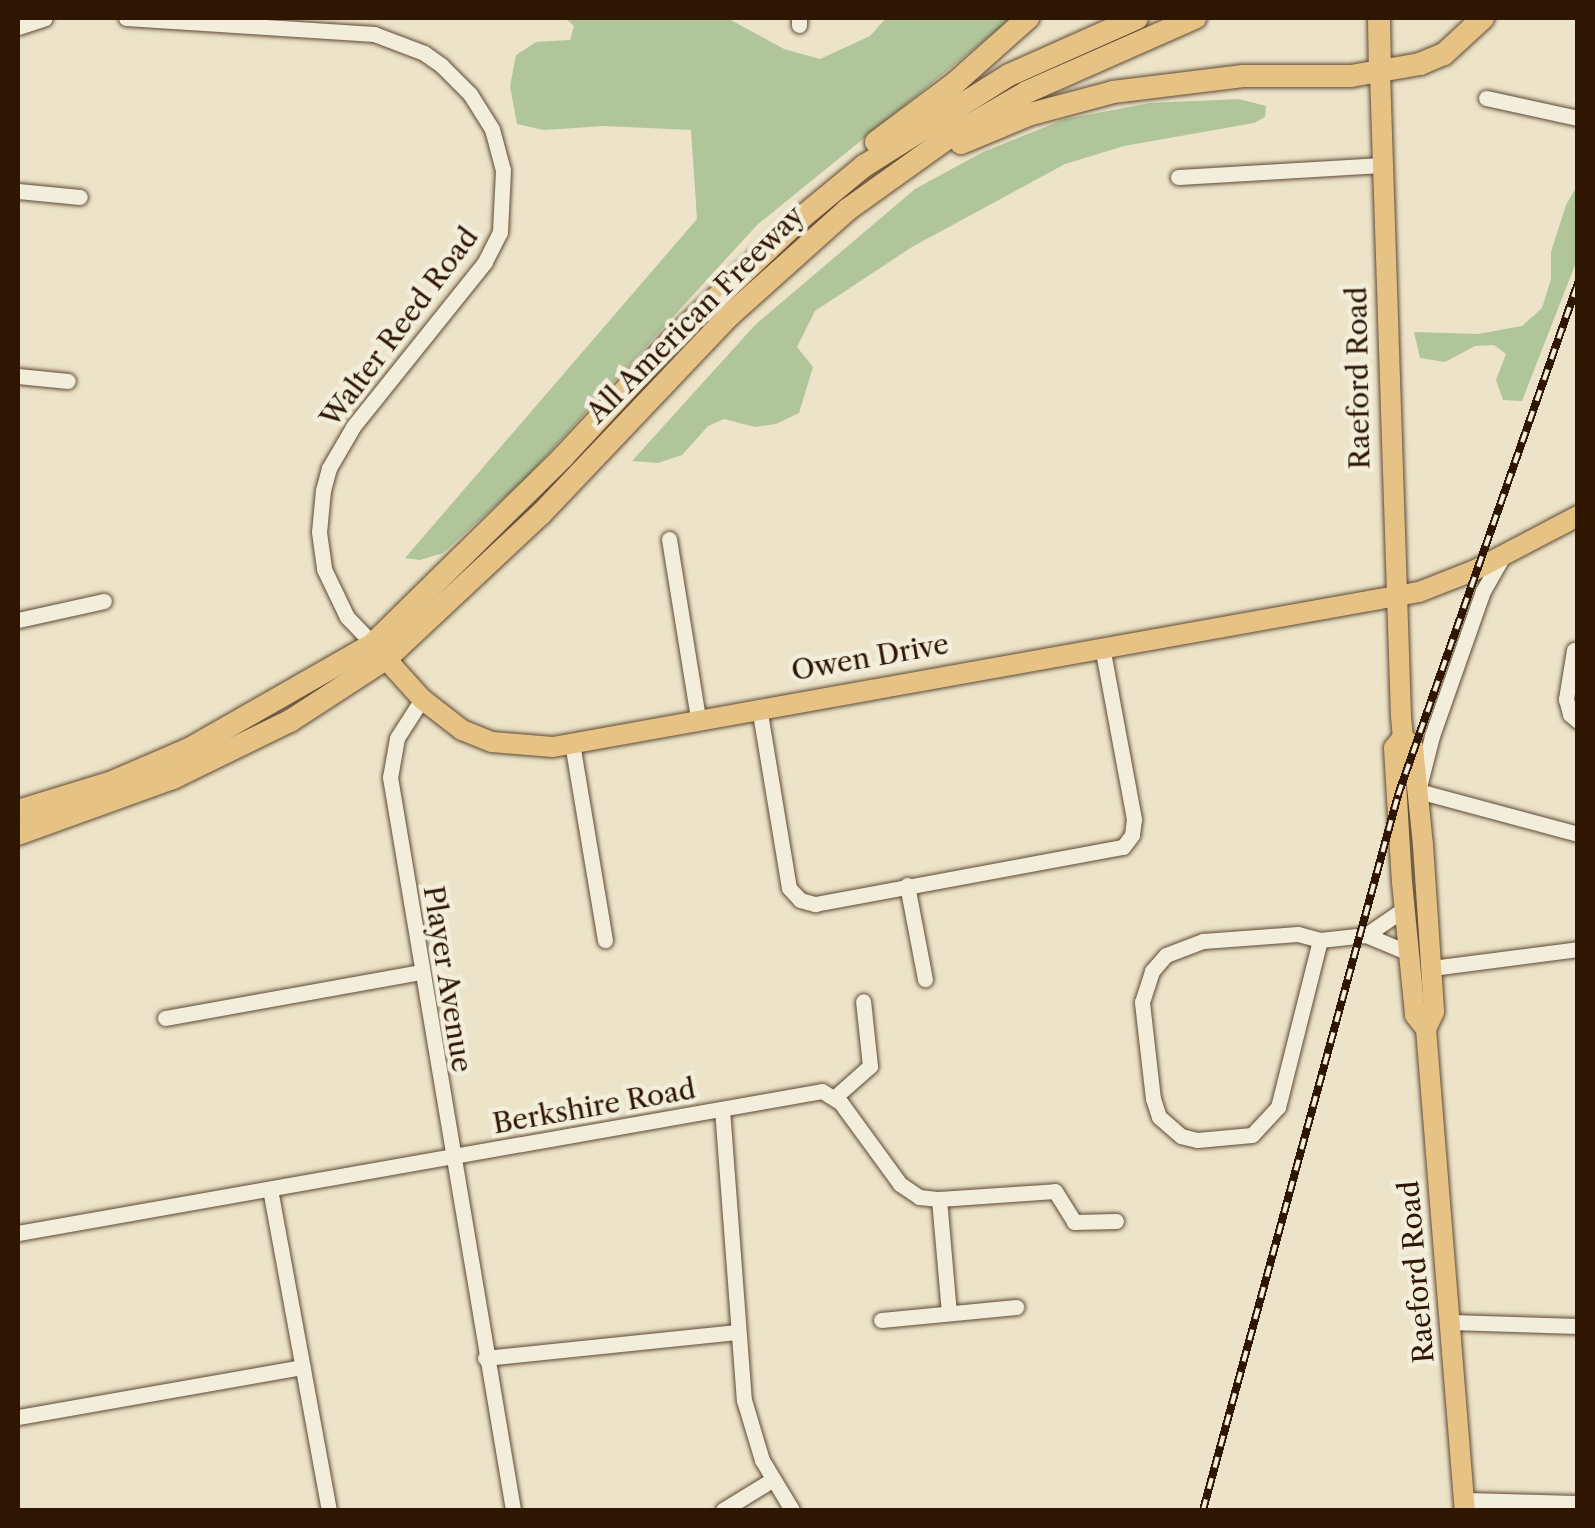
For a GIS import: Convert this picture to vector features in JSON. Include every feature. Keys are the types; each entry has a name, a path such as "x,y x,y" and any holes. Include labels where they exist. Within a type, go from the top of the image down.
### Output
{"highway":[{"path":"672,340 769,229 836,171 955,83 1028,18"},
{"name":"All American Freeway","path":"380,651 672,340 800,218 864,166 1009,75 1137,18"},
{"name":"All American Freeway","path":"380,651 521,534 729,316 811,239 912,162 1041,85 1195,18"},
{"name":"Raeford Road","path":"1380,18 1380,72"},
{"path":"912,162 1031,114 1113,92 1194,80 1380,72 1444,54 1484,18"},
{"path":"18,810 112,782 189,750 380,651"},
{"path":"18,834 173,778 290,720 380,651"}],"main road":[{"name":"Raeford Road","path":"1380,72 1394,596 1402,737 1394,748 1414,1014 1426,1030"},
{"name":"Owen Drive","path":"380,651 444,720 492,742 532,747 572,743 1419,592 1503,556 1578,516"},
{"name":"Raeford Road","path":"1402,737 1413,747 1418,791 1434,1012 1426,1030 1464,1505"}],"street":[{"path":"18,26 45,18"},
{"name":"Walter Reed Road","path":"126,18 374,34 441,65 470,94 492,130 503,170 500,232 485,262 340,447 323,490 319,532 324,569 347,617 380,651"},
{"path":"1486,98 1578,118"},
{"path":"1178,176 1383,165"},
{"path":"18,191 80,197"},
{"path":"18,376 68,381"},
{"path":"669,539 698,719"},
{"path":"1503,556 1482,591 1432,736 1418,791 1578,834"},
{"path":"18,620 104,601"},
{"path":"759,707 793,895 814,904 1116,851 1129,842 1134,820 1102,647"},
{"path":"1574,650 1566,699 1570,714 1578,720"},
{"name":"Player Avenue","path":"422,699 397,738 390,777 513,1510"},
{"path":"572,743 605,940"},
{"path":"908,886 924,980"},
{"path":"1366,936 1404,909"},
{"path":"1320,940 1278,1106 1252,1134 1197,1140 1170,1129 1152,1099 1142,1002 1152,971 1166,956 1203,941 1298,934 1320,940 1366,936 1408,954"},
{"path":"1432,968 1578,948"},
{"path":"165,1018 421,972"},
{"path":"863,1001 870,1066 835,1097 900,1184 919,1196 938,1200 1055,1191 1074,1222 1116,1220"},
{"name":"Berkshire Road","path":"18,1233 815,1091 835,1097"},
{"path":"722,1108 744,1400 772,1480 792,1510"},
{"path":"270,1189 329,1510"},
{"path":"938,1200 949,1313"},
{"path":"882,1320 1016,1307"},
{"path":"1450,1322 1578,1326"},
{"path":"485,1358 737,1332"},
{"path":"18,1417 303,1367"},
{"path":"723,1510 772,1480"},
{"path":"1464,1505 1578,1503"}],"green space":[{"path":"565,18 727,18 784,49 820,59 870,36 886,18 1012,18 757,225 526,478 443,553 420,560 405,558 697,219 691,130 605,126 544,130 517,124 510,86 516,55 536,42 570,40 574,26"},
{"path":"1239,99 1266,106 1265,117 1254,123 1124,146 1065,164 912,247 815,311 797,347 813,367 799,413 776,424 755,427 724,419 708,426 682,455 658,463 632,461 755,325 915,189 983,152 1065,119 1150,103"},
{"path":"1577,186 1577,260 1522,401 1503,400 1496,380 1506,354 1494,345 1475,346 1445,362 1420,358 1414,332 1478,334 1522,326 1542,308 1551,279 1551,252 1566,205"}],"railway":[{"path":"1203,1510 1398,795 1578,283"}]}
